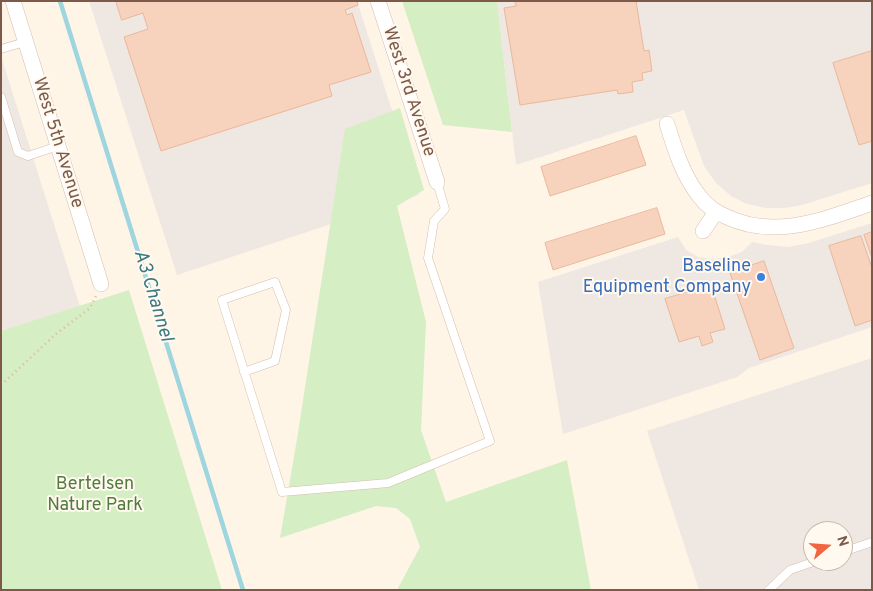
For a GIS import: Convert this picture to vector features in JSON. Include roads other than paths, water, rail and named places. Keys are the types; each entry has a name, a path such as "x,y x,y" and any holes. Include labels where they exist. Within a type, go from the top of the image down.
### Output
{"street":[{"name":"West 5th Avenue","path":"13,1 101,284"},
{"name":"West 3rd Avenue","path":"378,1 437,182"},
{"path":"667,124 677,157 700,198 716,212 738,222 756,226 789,227 817,221 872,203"},
{"path":"703,231 716,212"}],"lane":[{"path":"1,49 25,42"},
{"path":"1,97 18,152 28,156 58,146"},
{"path":"244,372 275,361 286,310 275,282 222,300 244,372 282,492 388,482 490,440 428,258 434,220 445,209 437,182"},
{"path":"853,549 872,542"},
{"path":"769,590 790,570 803,566"}],"waterway":[{"name":"A3 Channel","path":"60,1 243,590"}],"place":[{"name":"Baseline Equipment Company","path":"761,277"}],"park label":[{"name":"Bertelsen Nature Park","path":"95,495"}]}
